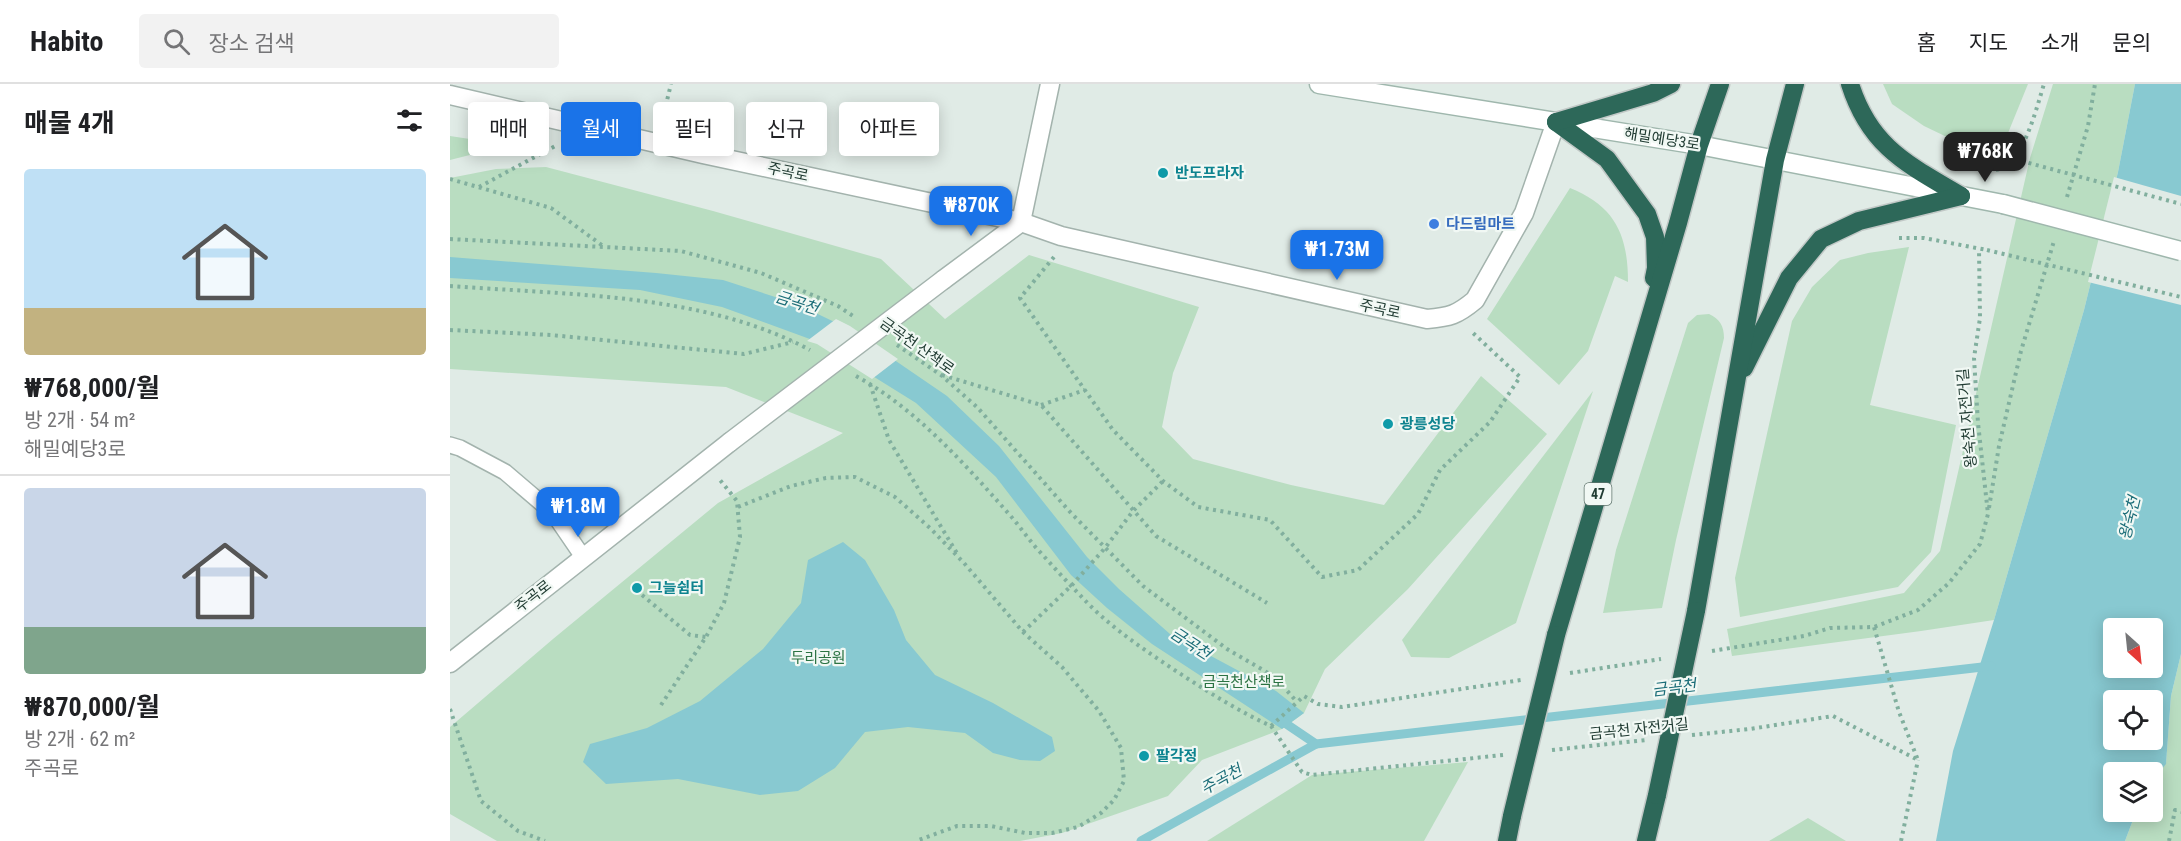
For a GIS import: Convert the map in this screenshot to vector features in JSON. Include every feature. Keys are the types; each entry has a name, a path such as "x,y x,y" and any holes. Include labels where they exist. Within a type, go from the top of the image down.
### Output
{"highway":[{"path":"1556,122 1653,93 1671,84"},
{"name":"47","path":"1507,841 1556,636 1699,145 1720,84"},
{"path":"1646,841 1696,611 1775,160 1795,84"},
{"path":"1850,84 1859,111 1876,137 1903,162 1961,196"},
{"path":"1556,122 1606,159 1647,214 1655,237 1656,268 1640,352"},
{"path":"1735,385 1789,278 1821,239 1859,221 1961,196"}],"street":[{"path":"1021,222 1050,84"},
{"name":"해밀예당3로","path":"1319,84 1699,145 2003,204 2181,251"},
{"name":"주곡로","path":"450,95 561,120"},
{"path":"1454,315 1474,300 1524,213 1556,122"},
{"name":"주곡로","path":"717,156 1021,222 1070,238 1412,316 1427,319 1454,315"},
{"name":"주곡로","path":"450,663 704,461 1021,222"}],"lane":[{"path":"450,445 505,472 553,513 583,557"}],"path":[{"path":"667,102 671,84"},
{"path":"1944,155 1974,168 2000,169 2014,159 2036,112 2044,84"},
{"path":"2065,205 2088,126 2096,84"},
{"path":"478,187 561,143"},
{"path":"2014,159 2181,204"},
{"path":"450,179 551,208 603,247"},
{"path":"1070,238 1020,298 1113,430 1163,481 1198,507 1270,520 1322,577 1358,570 1418,514 1440,470 1490,422 1520,377 1454,315"},
{"path":"1891,238 1924,238 1987,250 2181,297"},
{"name":"왕숙천 자전거길","path":"1874,627 1918,610 1948,583 1980,544 2020,351 2055,238"},
{"name":"금곡천 산책로","path":"450,239 681,251 761,273 838,306 857,319"},
{"name":"왕숙천 자전거길","path":"1979,249 1980,318 1974,358 1978,423 1988,514"},
{"path":"450,286 656,302 718,314 794,342 813,352"},
{"path":"450,330 551,335 744,354 794,342"},
{"name":"금곡천 산책로","path":"894,344 941,375 977,407 1105,548 1143,585 1227,649 1275,677 1296,703"},
{"path":"851,373 870,383 942,441 1080,596 1105,619 1142,649 1242,713 1271,726 1302,772 1312,775 1513,754"},
{"path":"941,375 1041,405 1156,536 1267,603"},
{"path":"870,383 889,440 963,563"},
{"path":"1041,405 1085,390"},
{"path":"661,705 706,637 724,603 740,537 737,501 704,461"},
{"path":"738,507 791,486 826,478 855,477 895,497 930,528 1023,632 1062,667 1099,711 1121,748 1124,781 1114,800 1101,813 1078,827 1052,833 1025,833 991,826 957,826 916,841"},
{"path":"1023,632 1072,585 1105,548 1133,511 1163,481"},
{"path":"642,595 690,635 706,637"},
{"path":"1708,651 1804,636 1830,628 1874,627 1899,712 1918,760 1902,841"},
{"path":"1569,673 1662,658"},
{"path":"1271,726 1304,696 1318,704 1342,706 1523,680"},
{"path":"450,709 481,801 518,831 545,841"},
{"name":"금곡천 자전거길","path":"1691,735 1750,729 1833,716 1918,760"},
{"name":"금곡천 자전거길","path":"1549,750 1655,739"},
{"path":"2169,841 2175,810 2181,812"}],"green space":[{"path":"1883,84 2028,84 2006,138 1995,150 1974,150 1924,126 1892,104"},
{"path":"2053,84 2135,84 2118,172 2084,310 1994,620 1732,656 1727,629 1904,593 1940,551 2030,158"},
{"path":"450,136 468,139 468,155 450,160"},
{"path":"546,167 881,259 945,319 1029,255 1199,307 1173,373 1162,427 1193,459 1291,485 1384,505 1481,376 1547,434 1408,589 1325,669 1304,713 1282,729 1202,760 1168,796 1062,833 1020,841 497,841 450,814 450,727 718,503 843,433 726,387 450,369 450,178 496,169"},
{"path":"1570,188 1598,204 1616,224 1625,250 1628,282 1615,276 1588,351 1559,385 1487,319"},
{"path":"1909,247 1870,405 1956,425 1931,552 1898,587 1740,617 1735,578 1792,321 1812,287 1840,260"},
{"path":"1709,314 1721,323 1724,338 1662,608 1603,613 1616,550 1688,323 1697,315"},
{"path":"1593,391 1516,623 1449,658 1411,657 1402,640"},
{"path":"2181,654 2181,841 2125,841 2132,822 2163,822 2163,767 2166,763 2171,696"},
{"path":"1468,762 1424,841 1207,841 1312,775"},
{"path":"1808,818 1846,841 1769,841"}],"water":[{"name":"왕숙천","path":"2135,84 2181,84 2181,654 2171,696 2166,764 2163,768 2163,762 2103,762 2103,822 2132,822 2125,841 1936,841 1953,751 1994,620 2084,310 2118,172"},
{"name":"금곡천","path":"450,257 723,280 797,304 849,329 947,396 999,446 1087,557 1170,634 1276,691 1304,713 1282,729 1152,644 1071,575 996,477 916,403 818,342 722,307 640,290 450,278"},
{"path":"843,542 865,560 894,610 906,640 935,675 993,703 1052,737 1055,751 1040,761 1020,760 993,753 965,733 908,727 865,732 835,768 798,791 760,795 678,779 606,784 583,762 590,744 647,728 700,701 763,649 801,603 808,560"}],"pier":[{"path":"2114,177 2181,196 2181,305 2088,282"},
{"path":"836,319 898,359 872,379 817,344 807,341"}],"waterway":[{"name":"금곡천","path":"1279,719 1316,744 1991,666"},
{"name":"주곡천","path":"1141,841 1316,744"}],"place":[{"name":"반도프라자","path":"1163,173"},
{"name":"다드림마트","path":"1434,224"},
{"name":"광릉성당","path":"1388,424"},
{"name":"그늘쉼터","path":"637,588"},
{"name":"팔각정","path":"1144,756"}],"park label":[{"name":"두리공원","path":"818,658"},
{"name":"금곡천산책로","path":"1244,682"}]}
